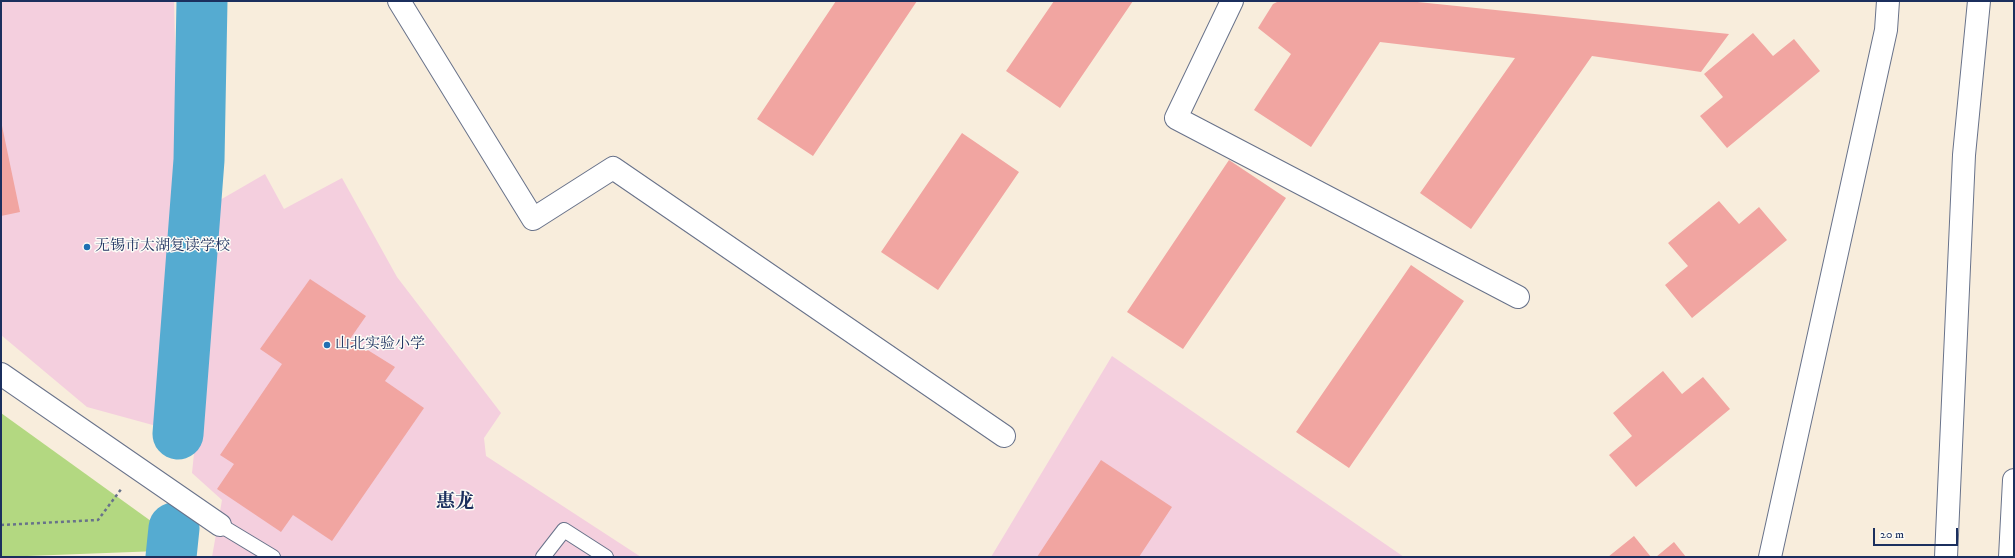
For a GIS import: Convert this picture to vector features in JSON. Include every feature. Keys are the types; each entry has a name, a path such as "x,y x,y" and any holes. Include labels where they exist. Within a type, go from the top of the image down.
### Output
{"street":[{"path":"399,1 533,219 613,168 1004,436"},
{"path":"1232,1 1176,118 1518,297"},
{"path":"1770,557 1886,30 1888,1"},
{"path":"1946,557 1964,155 1979,1"},
{"path":"1,374 220,525"},
{"path":"2010,557 2014,480"}],"lane":[{"path":"220,525 273,557"},
{"path":"544,557 564,530 606,557"}],"path":[{"path":"1,525 98,520 138,468"}],"shaded area":[{"name":"无锡市太湖复读学校","path":"1,1 174,1 178,159 160,427 87,407 1,335"},
{"name":"山北实验小学","path":"265,174 284,209 342,178 397,277 501,413 484,438 486,456 641,557 212,557 222,500 192,473 220,200"},
{"path":"1112,356 1404,557 991,557"}],"green space":[{"path":"1,413 162,529 159,551 1,557"}],"building":[{"path":"836,1 917,1 813,156 757,119"},
{"path":"1054,1 1133,1 1060,108 1006,71"},
{"path":"1279,1 1408,1 1729,34 1701,72 1592,56 1471,229 1420,193 1515,58 1380,42 1311,147 1254,110 1291,54 1258,28 1273,4"},
{"path":"1753,33 1773,56 1794,39 1820,71 1727,148 1700,116 1723,97 1704,74"},
{"path":"1,121 20,212 1,216"},
{"path":"962,133 1019,172 938,290 881,252"},
{"path":"1229,160 1286,198 1183,349 1127,312"},
{"path":"1719,201 1739,224 1759,207 1787,240 1692,318 1665,285 1688,266 1668,243"},
{"path":"1411,265 1464,301 1349,468 1296,432"},
{"path":"310,279 366,316 350,339 395,367 385,381 424,408 332,541 293,515 281,532 217,489 234,464 220,455 282,364 260,349"},
{"path":"1663,371 1682,394 1703,377 1730,409 1636,487 1609,455 1632,436 1613,413"},
{"path":"1101,460 1172,507 1139,557 1037,557"},
{"path":"1634,536 1651,557 1608,557"},
{"path":"1674,542 1686,557 1656,557"}],"waterway":[{"path":"178,434 199,160 202,1"},
{"path":"171,557 174,528"}],"place":[{"name":"无锡市太湖复读学校","path":"87,247"},
{"name":"山北实验小学","path":"327,345"}],"district":[{"name":"惠龙","path":"455,503"}]}
